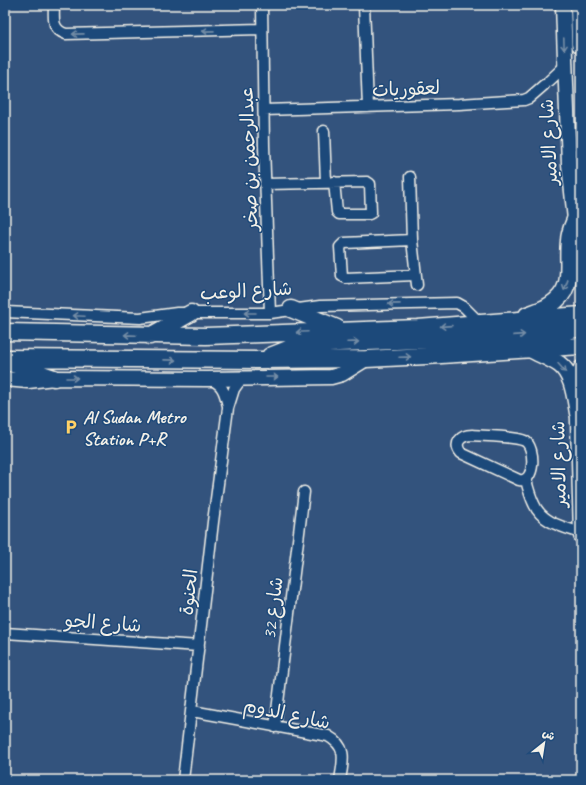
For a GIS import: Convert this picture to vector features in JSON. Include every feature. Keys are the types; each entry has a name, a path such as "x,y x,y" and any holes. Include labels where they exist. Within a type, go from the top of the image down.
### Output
{"highway":[{"path":"580,5 581,44"}],"main road":[{"name":"شارع الامير","path":"563,5 568,164 578,224 579,262 581,275"},
{"path":"512,321 550,305 563,293 568,281 568,242 570,235 578,224"},
{"path":"291,309 342,330"},
{"path":"150,336 191,313"},
{"path":"5,332 206,336 418,328 581,315"},
{"path":"558,317 581,320"},
{"path":"261,360 293,347 310,344 480,338 563,332 581,328"},
{"path":"5,358 261,360 366,359 528,348 581,346"},
{"path":"528,348 546,356 563,367 572,386 580,409"},
{"path":"5,379 28,381 54,378 207,379 337,376 366,359"},
{"path":"5,362 54,378"},
{"name":"شارع الامير","path":"581,368 577,384 580,409 581,535"}],"street":[{"path":"54,5 54,22 56,28 59,32 66,34 262,29"},
{"name":"عبدالرحمن بن صخر","path":"262,5 270,312"},
{"path":"364,5 368,107"},
{"name":"لعقوريات","path":"264,110 524,100 529,98 565,66"},
{"path":"266,184 330,182 367,182 370,184 369,214 339,214 336,209 330,182 324,131"},
{"path":"410,177 412,240 418,303"},
{"path":"412,240 344,243 340,247 342,276 346,278 417,283"},
{"name":"شارع الوعب","path":"5,312 140,318 177,313 270,312 320,306 457,303 464,307 481,324"},
{"name":"الحنوة","path":"183,780 213,522 228,408 234,389 239,382 246,378"},
{"name":"الحنوة","path":"207,379 213,380 223,388 226,394 228,408"},
{"path":"472,435 518,439 526,442 531,448 532,456 530,474 526,480 519,480 461,453 457,445 460,438 463,436 472,435"},
{"path":"526,480 534,505 540,514 548,520 581,535"},
{"name":"شارع 32","path":"275,727 304,492"},
{"name":"شارع الجو","path":"5,633 199,646"},
{"name":"شارع الدوم","path":"192,711 328,736 340,746 343,753 340,780"}],"place":[{"name":"Al Sudan Metro Station P+R","path":"71,427"}]}
